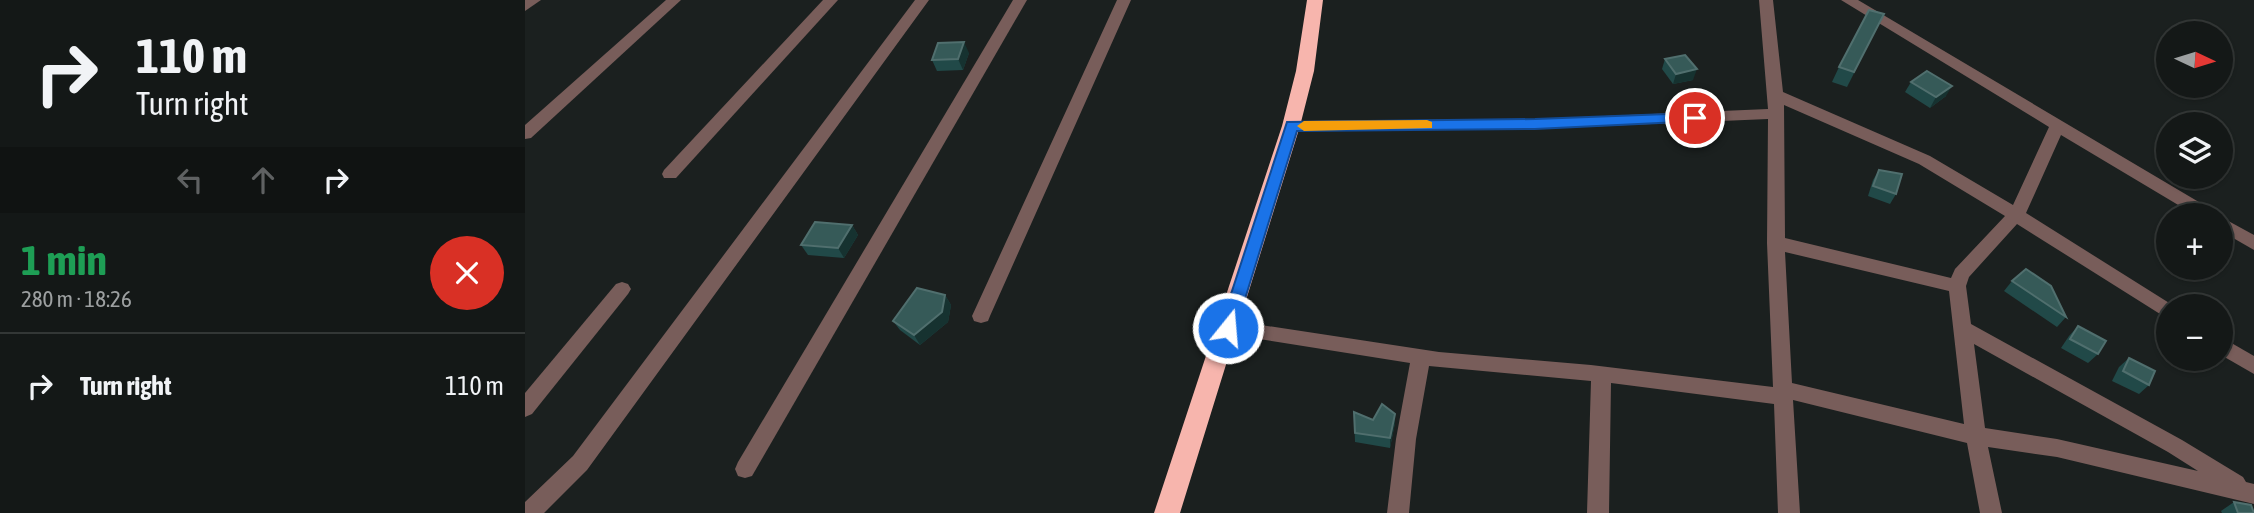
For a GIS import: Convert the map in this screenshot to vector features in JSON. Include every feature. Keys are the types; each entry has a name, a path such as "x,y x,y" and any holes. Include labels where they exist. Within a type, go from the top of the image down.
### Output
{"highway":[{"path":"1167,513 1291,126 1305,71 1315,0"}],"street":[{"path":"525,7 534,0"},
{"path":"525,134 674,0"},
{"path":"670,174 831,0"},
{"path":"529,513 580,463 922,0"},
{"path":"745,469 1020,0"},
{"path":"981,316 1124,0"},
{"path":"1766,0 1776,95 1776,243 1789,513"},
{"path":"1848,0 2188,203"},
{"path":"1776,95 1914,153 2017,214 2156,304"},
{"path":"1291,126 1535,124 1774,114"},
{"path":"1991,513 1976,436 1957,286 1961,274 2017,214 2058,125"},
{"path":"2233,230 2254,243"},
{"path":"1776,243 1957,286"},
{"path":"525,408 622,289"},
{"path":"1228,328 1466,365 1511,365 1782,393 1976,436 2057,447 2252,493"},
{"path":"1962,328 2175,446 2252,493"},
{"path":"2233,353 2254,366"},
{"path":"1398,513 1406,439 1421,357"},
{"path":"1598,513 1601,374"}],"building":[{"path":"1869,10 1884,14 1854,72 1839,67"},
{"path":"964,42 958,59 932,60 938,43"},
{"path":"1685,55 1697,69 1676,74 1665,59"},
{"path":"1927,71 1952,86 1936,97 1911,82"},
{"path":"1879,170 1902,174 1896,194 1873,186"},
{"path":"815,222 852,225 838,248 801,245"},
{"path":"2026,269 2051,286 2066,317 2012,281"},
{"path":"917,288 945,295 942,312 914,335 893,321"},
{"path":"2078,326 2106,341 2098,354 2070,339"},
{"path":"2129,358 2155,371 2149,385 2123,371"},
{"path":"1382,404 1395,414 1390,438 1355,433 1354,412 1373,420"},
{"path":"2234,502 2251,505 2254,513 2238,513"}],"slow traffic":[{"path":"1304,126 1427,125"}],"route":[{"path":"1228,328 1291,126 1535,124 1695,118"}]}
